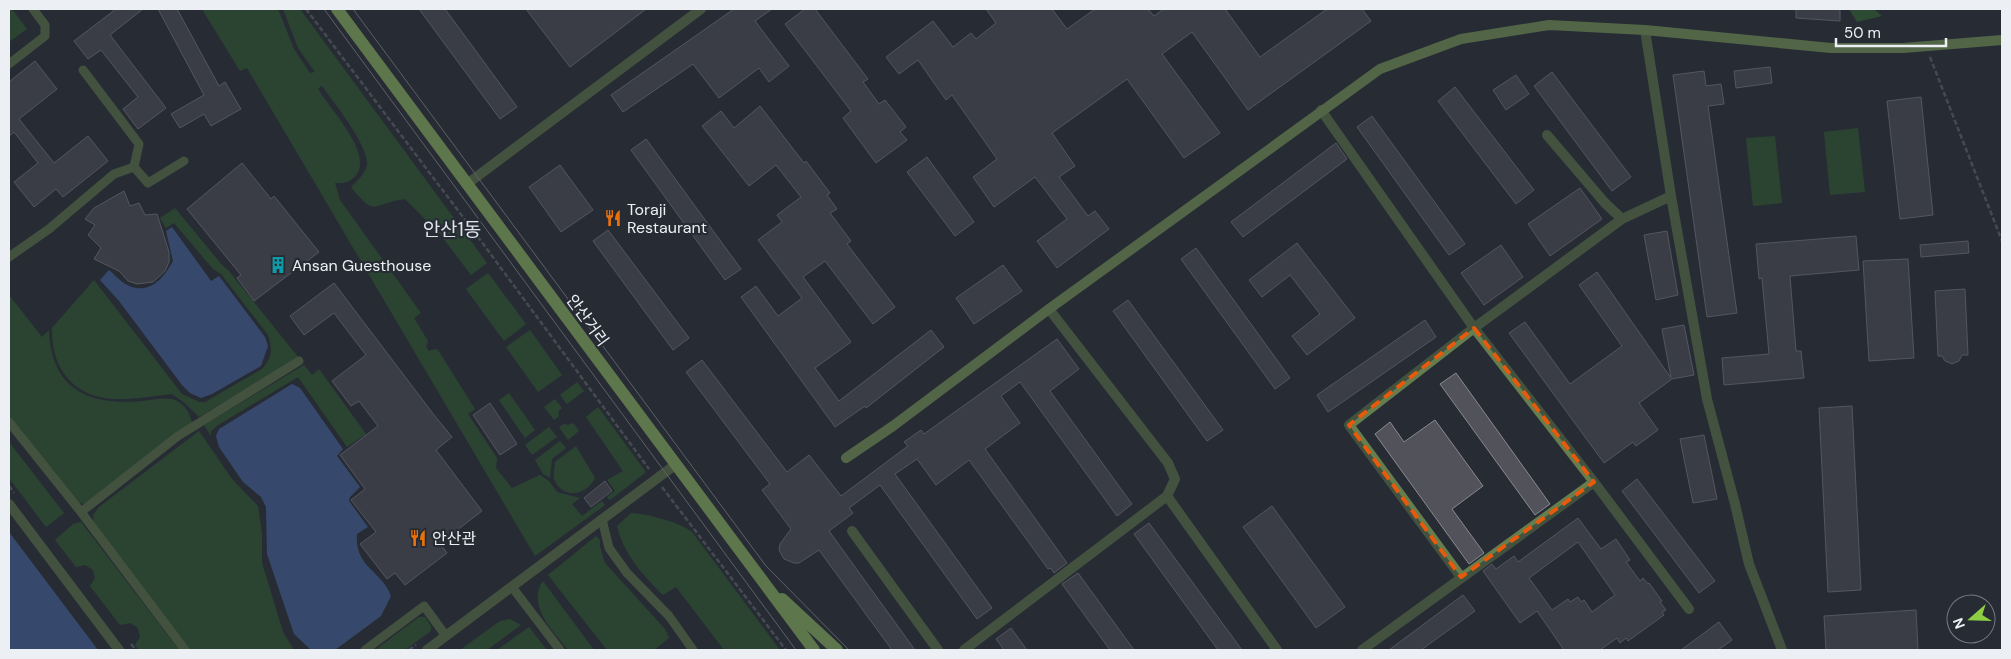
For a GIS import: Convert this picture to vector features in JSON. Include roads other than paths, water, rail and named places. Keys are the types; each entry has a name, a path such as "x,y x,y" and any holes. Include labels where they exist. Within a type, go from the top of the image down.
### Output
{"main road":[{"name":"안산거리","path":"337,9 674,465 814,650"},
{"path":"761,580 837,650"}],"street":[{"path":"467,184 701,9"},
{"path":"846,458 1321,110 1380,69 1461,39 1549,25 1645,30 1831,48 1925,46 2002,40"},
{"path":"1645,30 1671,196 1707,399 1749,564 1782,650"},
{"path":"1321,110 1474,328 1594,482 1689,609"},
{"path":"1547,135 1605,203 1622,219"},
{"path":"1461,577 1349,425 1474,328 1622,219 1671,196"},
{"path":"964,650 1168,496 1175,479 1168,463 1050,309"},
{"path":"427,650 674,465"},
{"path":"1362,650 1594,482"},
{"path":"1168,496 1277,650"},
{"path":"9,504 119,650"},
{"path":"852,531 938,650"}],"lane":[{"path":"9,64 45,36 45,25 32,9"},
{"path":"84,70 139,144 134,167"},
{"path":"134,167 148,183 184,161"},
{"path":"9,257 49,230 114,174 134,167"},
{"path":"81,512 178,436 299,362"},
{"path":"9,422 81,512 185,650"},
{"path":"602,519 609,548 627,573 669,616 693,650"},
{"path":"512,587 560,650"},
{"path":"365,650 424,606 446,636"}],"water":[{"path":"172,227 211,281 219,276 265,337 268,346 261,366 212,394 201,398 190,393 182,385 119,301 100,280 109,270 125,284 135,288 149,287 155,284 173,261 166,231"},
{"path":"292,384 300,388 343,449 337,456 360,487 350,497 349,501 368,527 357,534 357,545 364,562 381,580 391,596 381,616 335,650 311,650 294,634 267,554 266,507 261,497 243,482 219,447 216,436 219,429"},
{"path":"9,532 98,650 9,650"}],"tram line":[{"path":"324,9 796,650"},
{"path":"353,9 766,566 849,650"}],"place":[{"name":"Toraji Restaurant","path":"613,218"},
{"name":"Ansan Guesthouse","path":"278,265"},
{"name":"안산관","path":"418,538"}],"district":[{"name":"안산1동","path":"452,229"}]}
